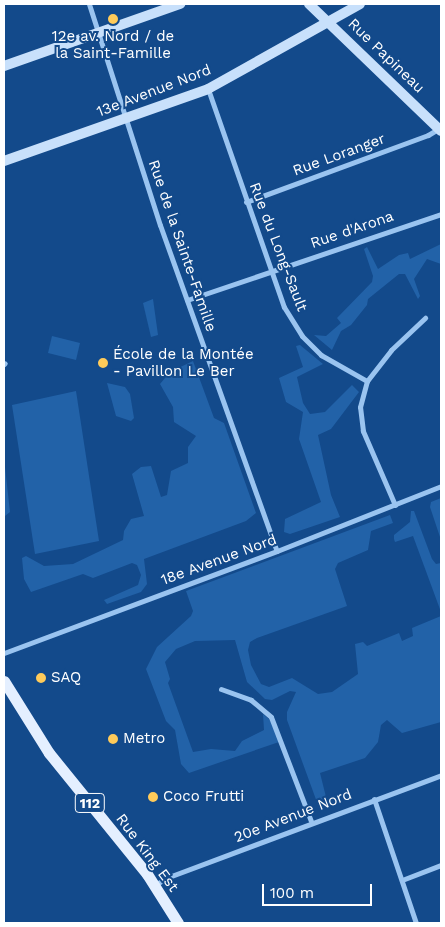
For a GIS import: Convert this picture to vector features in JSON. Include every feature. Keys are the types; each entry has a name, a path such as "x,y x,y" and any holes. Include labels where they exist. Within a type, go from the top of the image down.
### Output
{"main road":[{"path":"4,66 180,4"},
{"name":"Rue Papineau","path":"309,4 440,130"},
{"name":"13e Avenue Nord","path":"4,161 127,120 208,89 360,4"},
{"name":"Rue King Est","path":"4,681 49,752 155,886 178,923"}],"street":[{"name":"Rue de la Sainte-Famille","path":"89,4 186,300 278,551"},
{"name":"Rue du Long-Sault","path":"208,89 284,307 302,336 321,355 367,382"},
{"name":"Rue Loranger","path":"246,202 440,130"},
{"name":"Rue d'Arona","path":"186,300 441,214"},
{"path":"395,506 363,431 360,407 367,382 392,350 425,318"},
{"name":"18e Avenue Nord","path":"4,653 278,551 395,506 441,486"},
{"path":"221,690 251,700 271,717 312,822"},
{"name":"20e Avenue Nord","path":"155,886 166,878 441,775"},
{"path":"374,799 416,923"},
{"path":"402,880 441,865"}],"shaded area":[{"path":"441,244 441,264 427,259 414,279 420,296 418,299 405,274 399,274 368,299 367,305 351,325 341,331 332,350 314,335 326,336 341,323 337,318 372,282 373,276 364,249 367,247 378,269 399,255 408,253 410,259"},
{"path":"153,299 158,335 151,337 143,303"},
{"path":"52,336 80,343 76,360 48,353"},
{"path":"300,345 323,364 297,377 303,403 310,414 325,412 352,385 359,392 331,429 318,435 331,495 340,517 290,534 284,532 285,519 321,502 299,439 303,412 286,402 279,378 303,367 296,346"},
{"path":"193,361 214,418 224,423 256,513 246,521 144,559 147,584 141,592 107,604 104,600 138,585 141,575 137,565 132,563 93,578 83,574 31,592 24,579 22,558 26,556 44,566 73,564 123,540 124,531 131,519 144,516 132,474 141,467 151,466 161,497 167,495 171,471 188,463 188,447 196,436 174,422 173,407 160,384 170,372"},
{"path":"107,383 125,387 130,394 134,418 131,421 116,416"},
{"path":"76,391 99,541 35,554 12,405"},
{"path":"4,458 10,512 5,516 4,528"},
{"path":"441,498 441,540 430,507 431,502"},
{"path":"411,511 414,511 432,559 436,564 441,563 441,612 413,536 395,542 394,539 394,535 410,522"},
{"path":"390,515 393,523 371,531 368,550 338,563 335,569 347,606 250,642 248,650 251,665 261,684 269,687 292,678 318,694 332,692 358,674 355,644 363,642 367,646 399,633 402,641 413,636 412,628 441,616 441,722 402,733 387,720 381,725 378,742 365,758 320,773 328,805 318,805 287,720 287,712 296,692 290,691 272,700 265,699 247,682 235,640 195,641 176,649 165,662 170,679 168,683 193,752 211,749 235,751 242,741 264,730 263,714 270,720 279,742 189,773 181,764 175,730 166,721 146,669 157,647 191,616 193,611 186,591"}],"place":[{"name":"12e av. Nord / de la Saint-Famille","path":"113,19"},
{"name":"École de la Montée - Pavillon Le Ber","path":"103,363"},
{"name":"SAQ","path":"41,678"},
{"name":"Metro","path":"113,739"},
{"name":"Coco Frutti","path":"153,797"}]}
